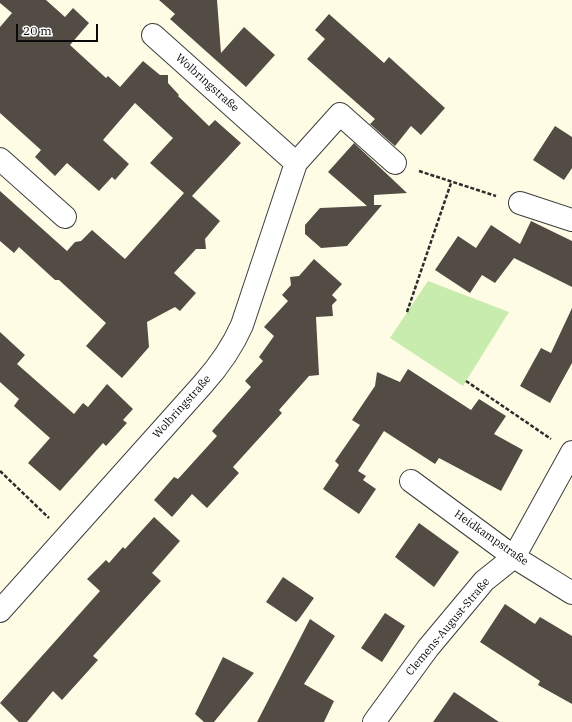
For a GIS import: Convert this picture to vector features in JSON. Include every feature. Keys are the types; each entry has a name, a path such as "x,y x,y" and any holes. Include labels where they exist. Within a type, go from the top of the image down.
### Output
{"street":[{"name":"Wolbringstraße","path":"153,35 296,163"},
{"name":"Wolbringstraße","path":"0,611 220,364 234,344 242,325 296,163 340,114 395,163"},
{"path":"0,159 64,217"},
{"path":"520,203 572,220"},
{"name":"Clemens-August-Straße","path":"374,722 428,648 480,586 514,556 572,452"},
{"name":"Heidkampstraße","path":"411,481 514,556 572,593"}],"path":[{"path":"395,163 451,183 520,203"},
{"path":"407,312 451,183"},
{"path":"466,381 572,452"},
{"path":"0,471 67,536"}],"green space":[{"path":"428,281 509,312 463,386 390,338"}],"building":[{"path":"0,0 46,0 65,17 73,8 89,23 70,45 106,78 108,76 120,87 143,61 160,75 168,75 168,83 179,95 178,96 209,126 215,120 241,143 192,196 220,221 205,239 206,249 196,249 174,273 196,293 180,311 175,307 147,322 149,347 122,378 86,346 106,323 59,280 55,280 19,247 14,253 0,241 0,191 67,251 75,242 81,241 92,230 125,259 184,193 150,163 173,138 135,103 103,140 129,164 115,180 112,177 99,191 67,163 55,176 35,157 41,150 0,113 0,27 12,13 0,3"},
{"path":"159,0 217,0 221,53 244,27 275,55 246,87 170,19 175,14"},
{"path":"329,14 384,63 389,57 445,108 421,135 411,126 395,146 370,124 375,119 307,59 325,39 315,30"},
{"path":"555,126 572,137 572,168 564,180 533,160"},
{"path":"354,143 407,193 374,195 374,205 382,205 347,246 321,248 305,234 305,225 320,208 367,206 328,172"},
{"path":"531,221 572,241 572,287 514,258 495,283 482,275 470,293 435,270 458,236 476,248 491,225 520,244"},
{"path":"314,259 342,284 332,295 337,300 332,305 333,316 316,317 319,375 309,376 279,410 282,413 233,467 239,473 207,508 192,494 172,517 154,500 174,477 178,479 217,436 212,431 251,387 245,381 263,361 259,357 274,336 264,327 288,301 282,295 291,285 290,277 299,276"},
{"path":"572,308 572,363 550,403 520,386 541,348 551,353"},
{"path":"0,332 25,355 17,364 74,414 83,403 88,407 107,384 133,409 123,420 127,423 106,446 103,443 60,491 28,463 50,438 14,406 19,399 0,382"},
{"path":"408,369 471,410 479,399 506,416 494,434 523,450 501,491 439,458 435,464 384,431 358,471 366,476 363,480 376,489 359,514 323,489 339,465 335,461 360,425 352,420 375,386 377,372 400,382"},
{"path":"154,517 180,541 152,573 161,581 93,656 98,660 62,700 53,691 27,722 19,722 0,703 100,591 87,579 106,560 109,563 123,547 125,549"},
{"path":"419,523 459,552 434,587 395,557"},
{"path":"283,577 314,598 296,622 266,602"},
{"path":"505,604 535,624 540,617 572,636 572,704 538,685 540,681 480,642"},
{"path":"385,613 405,626 382,662 361,648"},
{"path":"310,619 335,636 304,684 334,701 324,722 257,722"},
{"path":"223,657 254,673 214,722 204,722 195,714"},
{"path":"454,692 499,722 433,722"}]}
